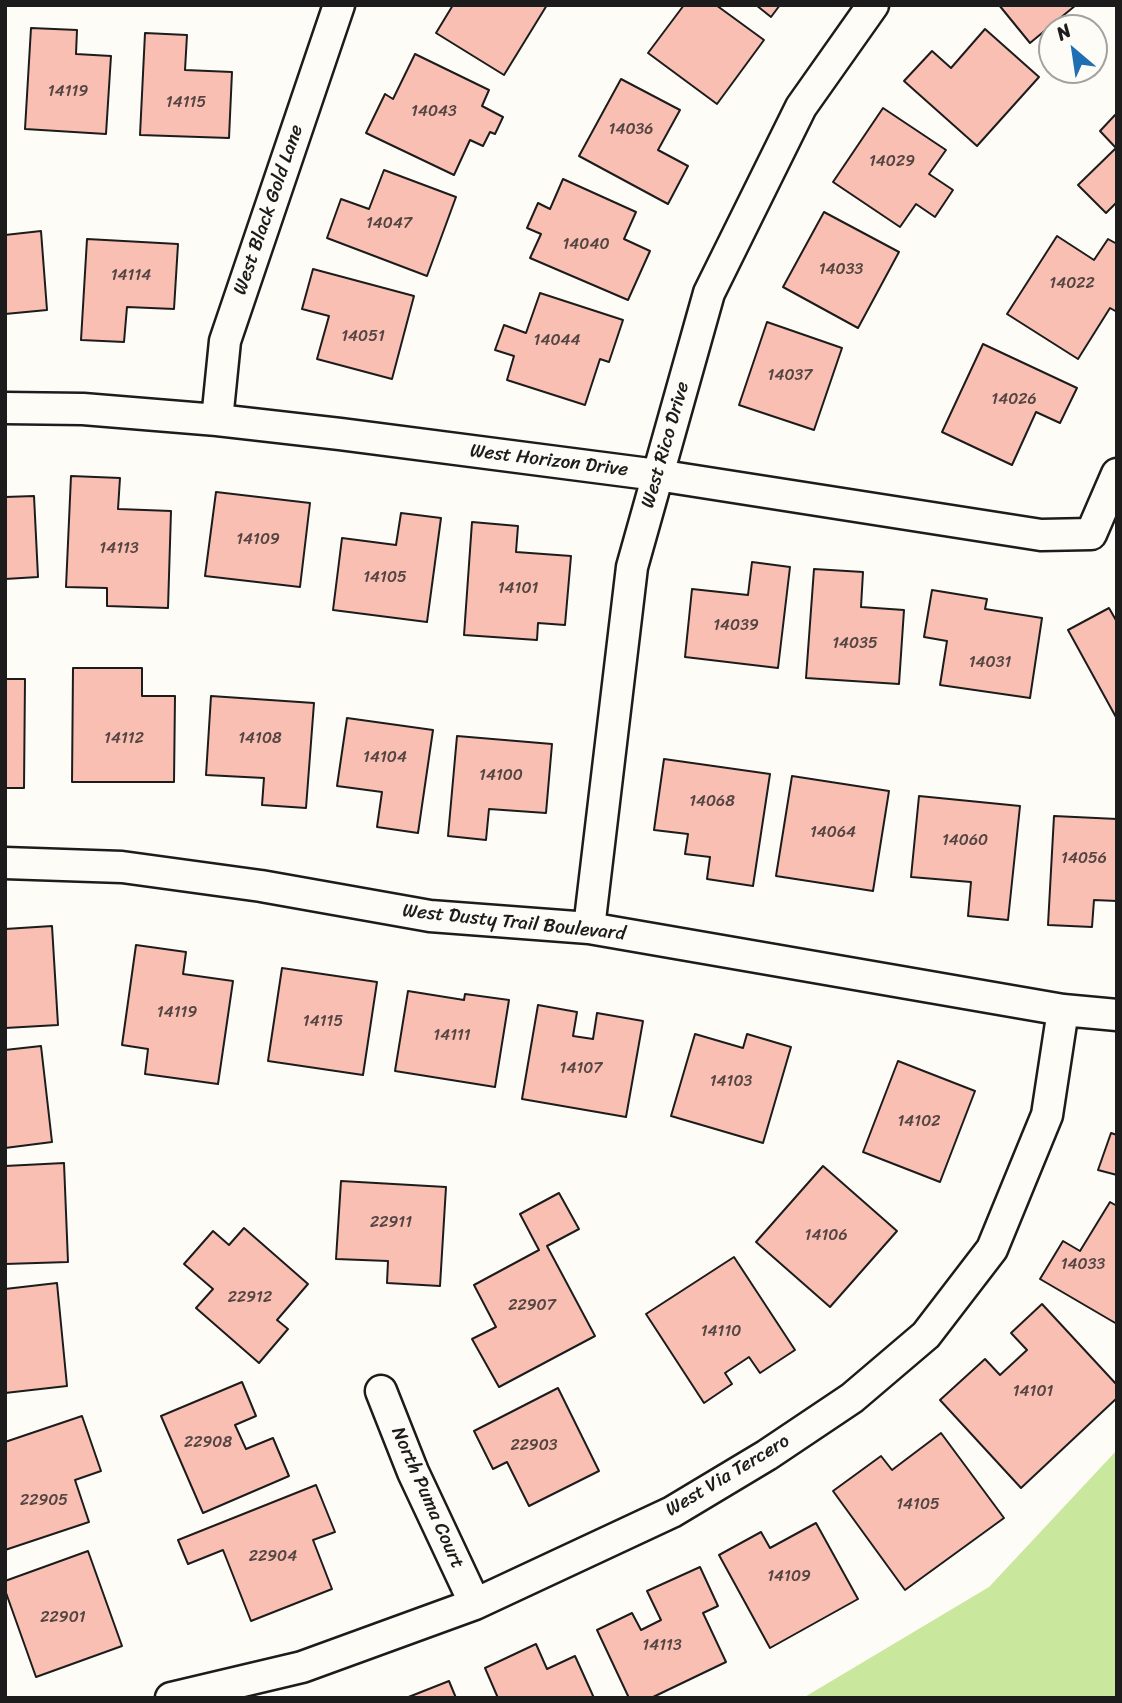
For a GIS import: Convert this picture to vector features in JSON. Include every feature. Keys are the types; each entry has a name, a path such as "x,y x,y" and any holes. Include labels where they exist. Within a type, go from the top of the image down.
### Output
{"street":[{"name":"West Black Gold Lane","path":"217,420 225,341 340,5"},
{"name":"West Rico Drive","path":"589,928 632,567 709,293 801,107 873,5"},
{"name":"West Horizon Drive","path":"5,408 83,409 217,420 657,475 1041,535 1091,534 1117,474"},
{"name":"West Dusty Trail Boulevard","path":"5,863 122,867 261,886 430,916 589,928 1063,1010 1117,1014"},
{"name":"West Via Tercero","path":"171,1698 302,1667 475,1604 672,1512 767,1455 852,1398 926,1335 992,1249 1047,1115 1063,1010"},
{"name":"North Puma Court","path":"381,1391 413,1472 475,1604"}],"green space":[{"path":"1117,1450 1117,1698 803,1698 989,1587"}],"building":[{"path":"453,5 547,5 504,75 436,33"},
{"path":"684,5 716,5 764,40 717,104 648,53"},
{"path":"756,5 780,5 771,17"},
{"path":"999,5 1076,5 1065,14 1038,14 1038,36 1030,43"},
{"path":"31,28 77,30 76,54 111,56 106,134 25,129"},
{"path":"985,29 1038,78 977,146 904,81 932,51 951,68"},
{"path":"145,33 187,35 185,70 232,72 229,138 140,135"},
{"path":"415,54 489,90 482,106 503,117 495,134 490,132 483,146 470,140 454,175 366,133 385,94 393,99"},
{"path":"621,79 680,110 658,150 688,166 668,204 579,156"},
{"path":"883,108 946,150 929,174 953,190 935,217 916,204 900,227 833,182"},
{"path":"1115,115 1117,117 1117,202 1106,213 1078,185 1116,148 1100,131"},
{"path":"384,170 456,197 427,276 327,238 341,199 369,209"},
{"path":"563,179 636,212 624,239 650,251 628,300 530,258 541,234 527,228 538,203 550,209"},
{"path":"824,212 899,252 858,328 783,287"},
{"path":"41,231 47,310 5,314 5,235"},
{"path":"1057,236 1094,260 1108,239 1117,244 1117,312 1110,308 1078,359 1007,314"},
{"path":"87,239 178,244 174,309 127,307 124,342 81,340"},
{"path":"313,269 414,296 392,379 317,359 329,316 302,309"},
{"path":"540,293 623,320 609,362 600,359 585,405 507,380 514,356 495,350 504,325 526,333"},
{"path":"767,322 842,348 814,430 739,405"},
{"path":"983,344 1077,388 1060,423 1036,412 1012,465 942,432"},
{"path":"71,476 120,478 118,509 171,511 168,608 107,606 107,588 66,587"},
{"path":"216,492 310,503 300,587 205,576"},
{"path":"34,496 38,577 5,579 5,497"},
{"path":"401,513 441,518 427,622 333,610 342,538 396,545"},
{"path":"472,522 518,526 516,552 571,556 565,625 538,623 537,640 464,635"},
{"path":"752,562 790,567 778,668 685,657 692,589 748,595"},
{"path":"814,569 863,572 861,607 904,610 899,684 806,678"},
{"path":"932,590 987,599 985,609 1042,618 1030,698 940,685 947,641 924,637"},
{"path":"1109,608 1117,622 1117,719 1068,630"},
{"path":"73,668 142,668 142,696 175,696 174,782 72,782"},
{"path":"5,679 25,679 24,788 5,788"},
{"path":"211,696 314,703 306,808 262,805 264,778 206,775"},
{"path":"347,718 433,730 418,833 377,827 382,792 337,786"},
{"path":"457,736 552,744 546,813 489,809 486,840 448,836"},
{"path":"664,759 770,774 753,886 707,879 710,857 685,854 688,834 654,830"},
{"path":"792,776 889,791 873,891 776,876"},
{"path":"919,796 1020,806 1008,920 968,916 971,882 911,877"},
{"path":"1054,816 1117,819 1117,901 1094,900 1092,927 1048,925"},
{"path":"52,926 58,1025 5,1028 5,929"},
{"path":"136,945 186,952 183,974 233,981 218,1084 145,1074 148,1049 122,1045"},
{"path":"282,968 377,982 363,1075 268,1061"},
{"path":"408,991 464,1000 465,994 509,1000 495,1087 395,1071"},
{"path":"538,1005 577,1012 573,1036 593,1039 597,1013 643,1021 626,1117 522,1099"},
{"path":"695,1034 743,1048 747,1034 791,1047 763,1143 671,1116"},
{"path":"41,1046 52,1142 5,1148 5,1050"},
{"path":"898,1061 975,1091 940,1182 863,1152"},
{"path":"1111,1133 1117,1135 1117,1175 1098,1170"},
{"path":"64,1163 68,1262 5,1264 5,1166"},
{"path":"823,1166 897,1231 830,1307 756,1242"},
{"path":"341,1181 446,1187 440,1286 387,1283 388,1261 336,1259"},
{"path":"559,1193 579,1229 547,1246 595,1336 499,1387 472,1339 496,1327 474,1285 539,1250 520,1214"},
{"path":"1110,1202 1117,1206 1117,1324 1040,1279 1063,1241 1080,1251"},
{"path":"244,1228 308,1284 277,1320 288,1329 259,1363 196,1308 213,1289 184,1264 213,1231 229,1245"},
{"path":"734,1257 795,1350 760,1373 749,1357 725,1373 732,1384 704,1403 646,1314"},
{"path":"57,1283 67,1386 5,1393 5,1289"},
{"path":"1042,1304 1117,1385 1117,1398 1021,1488 940,1400 985,1359 1000,1375 1027,1350 1011,1333"},
{"path":"242,1382 256,1416 235,1425 246,1449 273,1438 289,1476 203,1513 161,1416"},
{"path":"558,1388 599,1471 529,1506 507,1462 493,1469 474,1431"},
{"path":"82,1416 101,1471 75,1480 89,1522 5,1550 5,1442"},
{"path":"941,1433 1004,1518 905,1590 833,1491 881,1456 892,1470"},
{"path":"316,1485 335,1532 313,1540 332,1589 251,1621 223,1550 188,1564 178,1540"},
{"path":"816,1523 858,1599 770,1648 719,1555 761,1532 770,1548"},
{"path":"88,1551 122,1646 36,1677 5,1590 5,1581"},
{"path":"700,1567 718,1606 703,1613 726,1662 651,1698 629,1698 597,1630 632,1613 641,1630 661,1620 647,1591"},
{"path":"536,1644 547,1669 575,1656 594,1698 498,1698 485,1668"},
{"path":"449,1681 456,1698 406,1698"}]}
